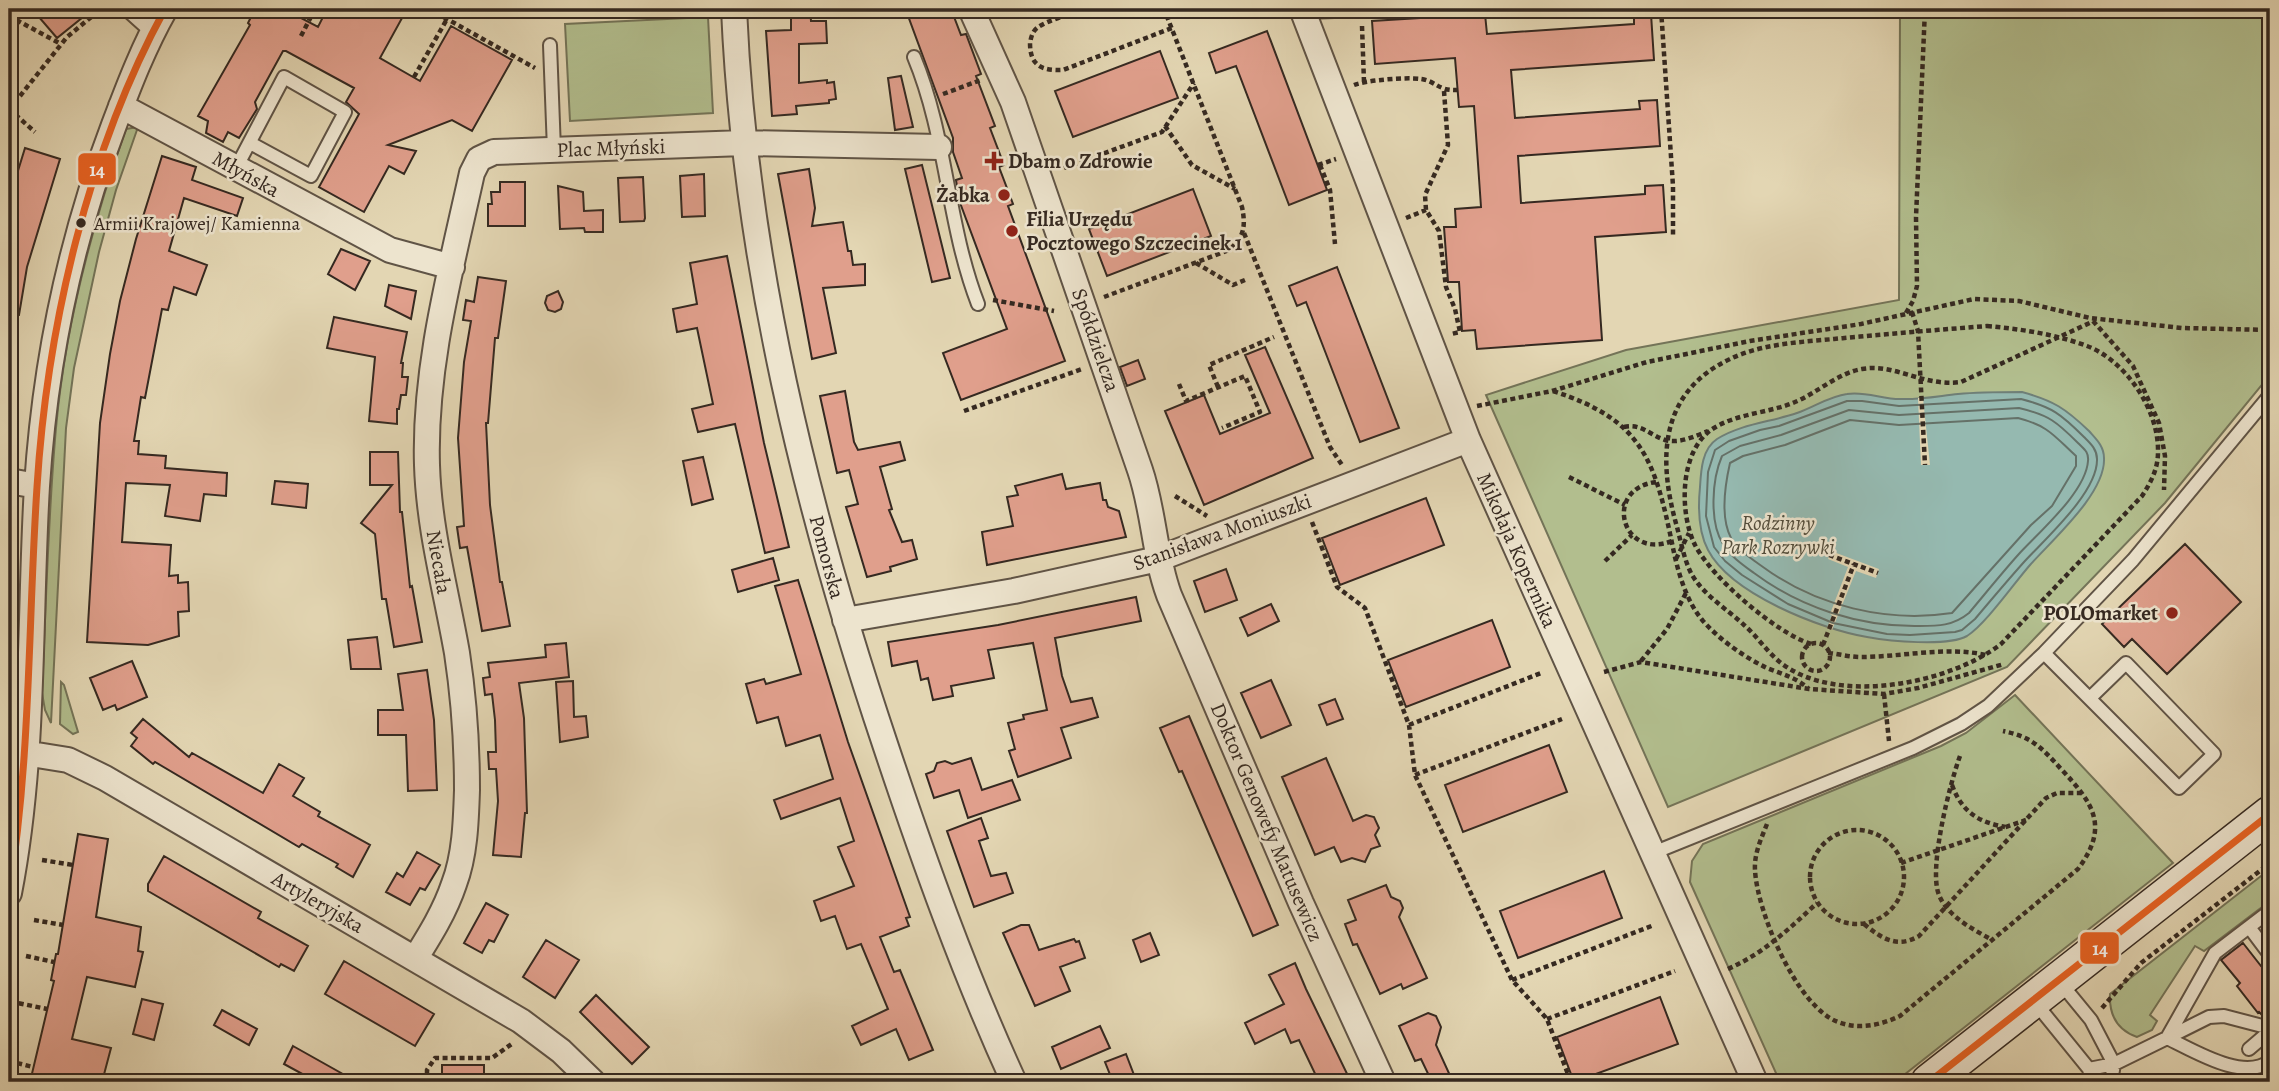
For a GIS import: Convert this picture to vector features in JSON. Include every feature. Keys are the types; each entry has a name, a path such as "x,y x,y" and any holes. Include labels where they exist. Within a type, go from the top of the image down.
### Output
{"street":[{"path":"9,893 17,751 48,375 68,271 100,162 121,106 160,18 135,9"},
{"name":"Pomorska","path":"734,9 737,84 755,227 773,325 813,505 845,620 935,892 979,1004 1014,1082"},
{"name":"Spółdzielcza","path":"971,9 1013,102 1084,305 1145,485 1158,559"},
{"name":"Mikołaja Kopernika","path":"1303,10 1468,440 1755,1082"},
{"name":"Młyńska","path":"121,106 390,250 452,267"},
{"name":"Plac Młyński","path":"479,159 494,152 744,143 939,147"},
{"name":"Niecała","path":"415,959 454,884 463,847 467,809 464,706 437,555 427,463 431,382 437,339 472,173 479,159"},
{"name":"Stanisława Moniuszki","path":"845,620 1014,591 1158,559 1468,440"},
{"path":"9,481 37,486"},
{"name":"Doktor Genowefy Matusewicz","path":"1158,559 1169,595 1301,903 1383,1082"},
{"name":"Artyleryjska","path":"17,751 80,765 521,1021 561,1051 593,1082"},
{"path":"1929,1082 2060,1003 2270,814"},
{"path":"1964,1082 2060,1003 2270,841"}],"lane":[{"path":"1303,10 1395,9"},
{"path":"550,45 554,150"},
{"path":"914,57 930,99 961,255 978,304"},
{"path":"236,168 284,77 345,111 311,176 250,143"},
{"path":"1653,853 1941,735 1987,706 2044,653 2133,560 2270,395"},
{"path":"2044,653 2179,788 2214,754 2126,663 2090,698"},
{"path":"2167,1038 2215,953 2270,911"},
{"path":"2249,927 2270,955"},
{"path":"2060,1003 2114,1064"},
{"path":"2060,1003 2090,1076 2209,1017 2224,1016 2270,1030"},
{"path":"2249,1049 2270,1030"},
{"path":"2167,1038 2231,1067 2265,1066 2270,1061"},
{"path":"2111,1082 2114,1064"}],"path":[{"path":"82,9 88,18"},
{"path":"20,96 61,44 101,9"},
{"path":"301,36 315,9"},
{"path":"429,9 551,77"},
{"path":"902,11 909,9"},
{"path":"1084,9 1037,28 1031,37 1030,55 1039,67 1048,71 1063,70 1172,28"},
{"path":"1164,9 1242,207 1244,233 1331,447 1346,472"},
{"path":"1661,9 1673,186 1673,237"},
{"path":"1925,9 1917,204 1917,286 1909,313 1918,331 1925,465"},
{"path":"1362,10 1364,82"},
{"path":"9,16 61,44"},
{"path":"414,77 447,19"},
{"path":"930,99 991,76"},
{"path":"1350,87 1364,82 1423,79 1444,91 1457,90"},
{"path":"1064,168 1162,132 1194,83"},
{"path":"1444,91 1448,145 1425,195 1426,210 1439,231 1446,287 1460,332 1447,334"},
{"path":"9,109 35,132"},
{"path":"1166,126 1192,165 1235,190"},
{"path":"1335,244 1330,190 1319,165 1340,157"},
{"path":"1402,219 1426,210"},
{"path":"1084,305 1228,250 1244,233"},
{"path":"1195,262 1233,285 1245,280"},
{"path":"1475,407 1552,391 1647,362 1749,341 1861,324 1965,300 1994,298 2043,306 2092,320 2182,328 2270,330"},
{"path":"978,304 989,300 1054,311"},
{"path":"1623,428 1637,426 1666,440 1681,440 1798,401 1860,369 1885,370 1936,384 1961,383 2092,320"},
{"path":"2092,320 2133,366 2150,410 2158,449 2157,466 2142,496 2001,644 1986,655 1969,664 1913,682 1860,686 1808,677 1781,663 1747,627 1701,588 1692,574 1682,547 1666,481 1664,460 1671,421 1693,385 1709,371 1744,353 1811,341 1987,326 2014,328 2088,346 2122,369 2137,389 2150,410 2159,423 2165,456 2164,490"},
{"path":"1809,332 1811,341"},
{"path":"1218,387 1209,365 1274,337"},
{"path":"964,411 1103,362"},
{"path":"1179,384 1186,401 1245,376 1260,412 1222,428"},
{"path":"1552,391 1608,414 1642,448 1657,482 1687,592 1702,620 1729,644 1764,666 1801,682 1810,689"},
{"path":"1714,428 1700,443 1690,460 1685,482 1690,532 1703,558 1762,617 1779,630 1811,644 1823,645"},
{"path":"1569,477 1625,505"},
{"path":"1657,482 1646,483 1636,488 1629,496 1625,505 1626,526 1632,535 1651,545 1672,541"},
{"path":"1175,496 1216,522"},
{"path":"1656,512 1664,509"},
{"path":"1310,515 1337,587 1365,608 1409,726 1415,775 1512,980 1547,1019 1571,1082"},
{"path":"1676,559 1690,532"},
{"path":"1605,561 1632,535"},
{"path":"1829,555 1878,573"},
{"path":"1823,645 1854,564"},
{"path":"1641,662 1667,629 1687,592"},
{"path":"1811,644 1802,653 1804,665 1811,670 1820,670 1829,662 1823,645"},
{"path":"1828,653 1859,657 1954,653 1986,655"},
{"path":"1604,672 1641,662 1810,689 1884,695 2004,664"},
{"path":"1801,682 1808,677 1811,670"},
{"path":"1409,726 1541,673"},
{"path":"1884,695 1889,741"},
{"path":"1415,775 1562,719"},
{"path":"1769,820 1758,847 1755,870 1759,898 1776,941 1800,987 1818,1009 1836,1021 1855,1026 1873,1026 1900,1016 2078,869 2089,855 2095,820 2084,793 2040,746 2028,738 2003,731"},
{"path":"1960,755 1938,850 1937,888 1947,907 1970,928 1992,940"},
{"path":"1952,785 1960,804 1975,818 1984,823 2005,827"},
{"path":"1863,924 1878,936 1900,943 1919,936 2046,798 2056,793 2084,793"},
{"path":"1901,863 2026,820"},
{"path":"1857,831 1878,835 1890,844 1901,863 1903,885 1898,899 1889,911 1878,919 1863,924 1849,924 1835,919 1823,910 1817,903 1810,884 1810,870 1815,856 1823,844 1835,835 1857,831"},
{"path":"43,860 73,865"},
{"path":"2060,1003 2141,963 2270,863"},
{"path":"1724,971 1756,956 1817,903"},
{"path":"34,920 63,925"},
{"path":"1512,980 1654,925"},
{"path":"26,956 54,962"},
{"path":"1547,1019 1675,971"},
{"path":"33,1067 9,1062 13,1002 47,1009"},
{"path":"427,1082 427,1070 435,1058 492,1058 519,1039"},
{"path":"1718,1082 1720,1074"}],"green space":[{"name":"Rodzinny Park Rozrywki","path":"1900,9 2270,9 2270,375 2165,503 2007,667 1668,807 1486,395 1626,350 1899,300"},
{"path":"708,17 713,113 570,121 565,24"},
{"path":"138,127 116,190 99,252 74,368 66,428 51,723 42,693 51,494 60,390 73,314 91,239 126,129"},
{"path":"61,682 78,732 73,734 60,724"},
{"path":"2015,695 2173,863 1895,1082 1780,1082 1690,882 1692,861 1703,844 1941,746 1966,733"},
{"path":"2270,869 2270,901 2204,951 2195,946 2150,1015 2157,1021 2152,1030 2137,1037 2119,1026 2111,1009 2110,994"}],"water":[{"path":"2022,392 2058,406 2089,431 2103,450 2102,472 2087,501 2076,515 1991,613 1967,636 1946,641 1903,641 1867,637 1826,626 1802,618 1756,595 1720,566 1708,550 1700,519 1702,467 1708,448 1726,434 1797,413 1847,394 1907,399"}],"pier":[{"path":"1918,398 1923,398 1930,465 1921,465"},
{"path":"1831,551 1879,569 1876,578 1856,571 1832,630 1827,628 1832,615 1830,614 1848,567 1828,559"}],"building":[{"path":"32,9 93,9 57,38"},
{"path":"255,9 284,9 318,27 327,9 407,9 380,58 420,81 451,26 512,60 472,131 452,120 388,145 416,151 404,174 389,166 364,212 319,187 359,114 346,102 354,88 286,51 283,51 255,102 257,109 239,138 228,132 223,142 206,133 208,121 198,116 250,25 248,23"},
{"path":"791,9 810,9 811,21 826,21 827,43 799,44 799,83 827,80 827,83 834,82 836,99 829,100 829,103 796,106 797,114 772,116 766,31 791,30"},
{"path":"918,9 951,9 961,35 966,34 981,74 976,76 995,126 990,128 1004,165 999,167 1013,204 1008,206 1065,361 961,400 943,353 1007,329 959,200 956,180 962,178 953,152 953,138 907,13"},
{"path":"1485,14 1487,34 1634,24 1634,15 1651,14 1654,60 1511,70 1515,118 1640,109 1639,101 1657,100 1660,146 1518,156 1521,203 1645,194 1645,186 1663,185 1666,232 1595,237 1602,340 1477,349 1475,330 1462,331 1459,282 1448,282 1444,227 1456,227 1455,209 1481,207 1474,106 1459,107 1455,58 1375,64 1372,21"},
{"path":"1267,31 1327,190 1289,205 1236,66 1216,73 1209,53"},
{"path":"1160,51 1178,98 1073,137 1055,91"},
{"path":"901,76 913,127 895,130 888,78"},
{"path":"25,148 60,159 27,267 19,315 9,314 9,200"},
{"path":"162,156 196,167 192,180 243,198 237,216 184,198 169,251 207,265 196,295 174,287 168,310 162,309 145,398 141,397 134,441 139,441 138,454 166,456 165,468 227,473 226,496 204,494 200,521 165,516 170,485 126,483 122,542 171,545 169,576 178,575 178,583 188,582 189,611 178,612 179,636 148,645 87,642 100,423 110,354 136,239"},
{"path":"922,165 950,278 932,282 905,169"},
{"path":"809,169 815,208 812,226 843,222 853,265 865,264 865,285 823,288 836,353 812,359 778,174"},
{"path":"704,174 705,216 682,217 680,176"},
{"path":"643,177 644,221 620,222 618,178"},
{"path":"500,182 525,182 525,226 488,226 491,192 500,192"},
{"path":"558,186 583,192 584,211 603,210 603,232 585,232 584,228 560,229"},
{"path":"1193,189 1211,236 1107,276 1089,229"},
{"path":"341,249 370,261 355,290 328,274"},
{"path":"727,256 764,443 789,547 765,553 735,424 698,432 692,409 713,404 697,328 677,332 673,309 697,304 690,263"},
{"path":"1337,267 1399,428 1360,442 1306,302 1297,306 1289,286"},
{"path":"478,277 506,281 498,338 495,338 486,423 490,505 500,582 510,626 482,631 467,547 460,548 457,527 464,526 458,438 464,362 471,321 463,320 466,300 474,302"},
{"path":"389,285 416,291 411,319 385,306"},
{"path":"558,291 563,302 561,309 555,312 548,310 545,303 547,296"},
{"path":"334,317 407,332 401,363 402,377 408,377 406,395 401,395 397,409 397,424 369,421 375,357 327,348"},
{"path":"1265,347 1313,458 1204,505 1165,411 1204,395 1220,434 1270,413 1245,355"},
{"path":"1138,360 1145,379 1127,386 1120,367"},
{"path":"845,391 854,442 858,450 900,442 905,460 880,467 892,509 889,510 902,542 912,540 917,559 890,567 891,571 867,577 846,507 858,504 849,470 837,473 820,396"},
{"path":"370,452 398,452 400,512 410,587 412,586 422,642 394,647 386,599 382,599 375,534 361,523 392,485 370,485"},
{"path":"703,457 713,499 692,505 683,461"},
{"path":"1062,474 1066,489 1100,483 1103,500 1106,500 1108,507 1119,511 1126,537 987,565 982,532 1013,526 1007,497 1018,495 1015,486"},
{"path":"275,481 308,484 306,508 272,504"},
{"path":"1426,498 1444,545 1340,585 1322,538"},
{"name":"POLOmarket","path":"2185,544 2241,602 2167,674 2132,639 2124,647 2102,624"},
{"path":"773,558 779,580 738,592 732,570"},
{"path":"1226,569 1237,600 1205,612 1194,581"},
{"path":"798,580 848,742 910,917 906,918 909,926 880,937 894,972 900,970 933,1050 909,1060 896,1029 861,1045 852,1026 888,1009 861,944 847,949 835,916 821,921 814,901 854,886 838,847 854,841 840,798 781,819 774,800 833,779 820,735 786,746 778,717 757,723 746,684 764,679 766,684 801,674 775,586"},
{"path":"1136,597 1141,621 1055,638 1062,676 1071,702 1092,698 1098,717 1061,728 1071,758 1018,777 1009,751 1015,749 1008,723 1024,719 1023,715 1047,710 1033,643 988,650 994,678 951,686 953,696 933,700 928,678 921,680 917,661 892,666 888,642 998,625"},
{"path":"1271,604 1279,621 1248,636 1240,618"},
{"path":"1492,620 1510,667 1406,707 1388,660"},
{"path":"377,637 381,669 351,669 348,640"},
{"path":"566,643 569,677 519,683 524,718 527,813 521,857 493,855 498,801 496,769 489,769 488,752 496,752 492,694 485,695 483,678 490,677 488,663 546,657 545,645"},
{"path":"132,661 147,697 117,710 115,705 103,710 90,678"},
{"path":"427,670 434,720 437,790 408,791 406,735 378,735 378,710 403,710 398,674"},
{"path":"1271,680 1291,725 1261,738 1241,693"},
{"path":"573,681 574,717 586,716 588,737 560,742 556,682"},
{"path":"1335,699 1343,719 1327,725 1319,705"},
{"path":"1189,716 1278,925 1253,936 1182,771 1179,772 1160,728"},
{"path":"143,719 189,757 192,753 263,793 279,764 304,778 293,796 320,812 318,816 370,845 353,877 336,867 338,864 302,844 299,847 155,762 153,764 131,746 137,738 131,733"},
{"path":"1549,745 1567,792 1463,832 1445,785"},
{"path":"971,758 982,790 1012,780 1020,800 968,818 959,790 934,798 926,774 934,771 937,763 945,761 952,764"},
{"path":"1326,758 1353,821 1366,815 1374,817 1379,828 1375,835 1380,846 1371,849 1365,862 1352,858 1341,862 1334,847 1315,855 1282,777"},
{"path":"981,818 988,838 979,841 991,876 1006,873 1013,893 974,907 947,831"},
{"path":"78,834 108,839 96,917 141,927 138,951 143,952 135,987 87,977 72,1039 111,1048 102,1082 30,1082 54,981 51,980 58,954"},
{"path":"417,852 440,865 425,890 420,888 410,905 386,892 397,873 403,877"},
{"path":"164,856 261,912 258,918 308,946 294,971 281,964 279,967 148,891 148,884"},
{"path":"1604,871 1622,918 1518,958 1500,911"},
{"path":"1386,885 1391,897 1400,901 1403,908 1399,917 1427,978 1403,989 1401,984 1380,994 1357,944 1353,945 1345,924 1356,920 1348,900"},
{"path":"486,903 508,915 494,942 489,940 482,953 464,943"},
{"path":"1021,925 1029,925 1039,950 1074,939 1079,941 1085,958 1060,967 1070,991 1035,1006 1003,933"},
{"path":"1150,933 1159,955 1141,962 1133,940"},
{"path":"546,940 579,960 555,998 523,977"},
{"path":"2243,943 2261,966 2270,964 2270,1019 2258,1013 2237,986 2240,983 2221,960"},
{"path":"344,961 434,1014 415,1046 325,994"},
{"path":"1295,963 1351,1082 1319,1082 1299,1040 1291,1043 1285,1029 1255,1044 1245,1023 1284,1004 1269,975"},
{"path":"596,995 649,1047 632,1064 580,1012"},
{"path":"1660,997 1678,1044 1574,1082 1557,1037"},
{"path":"142,999 163,1004 154,1040 133,1034"},
{"path":"222,1010 257,1029 249,1045 214,1025"},
{"path":"1428,1013 1436,1016 1441,1027 1436,1045 1453,1082 1432,1082 1421,1059 1415,1061 1399,1026"},
{"path":"1100,1026 1110,1048 1061,1069 1052,1047"},
{"path":"293,1046 357,1082 317,1082 284,1064"},
{"path":"1126,1054 1134,1075 1113,1082 1105,1062"},
{"path":"442,1065 484,1065 484,1082 442,1082"}],"transit line":[{"name":"14","path":"9,893 21,791 37,487 50,365 76,241 93,180 138,63 165,9"},
{"name":"14","path":"1929,1082 2270,814"}],"place":[{"name":"Dbam o Zdrowie","path":"994,161"},
{"name":"Żabka","path":"1004,195"},
{"name":"Armii Krajowej/ Kamienna","path":"81,223"},
{"name":"Filia Urzędu Pocztowego Szczecinek 1","path":"1012,231"},
{"name":"POLOmarket","path":"2172,613"}]}
